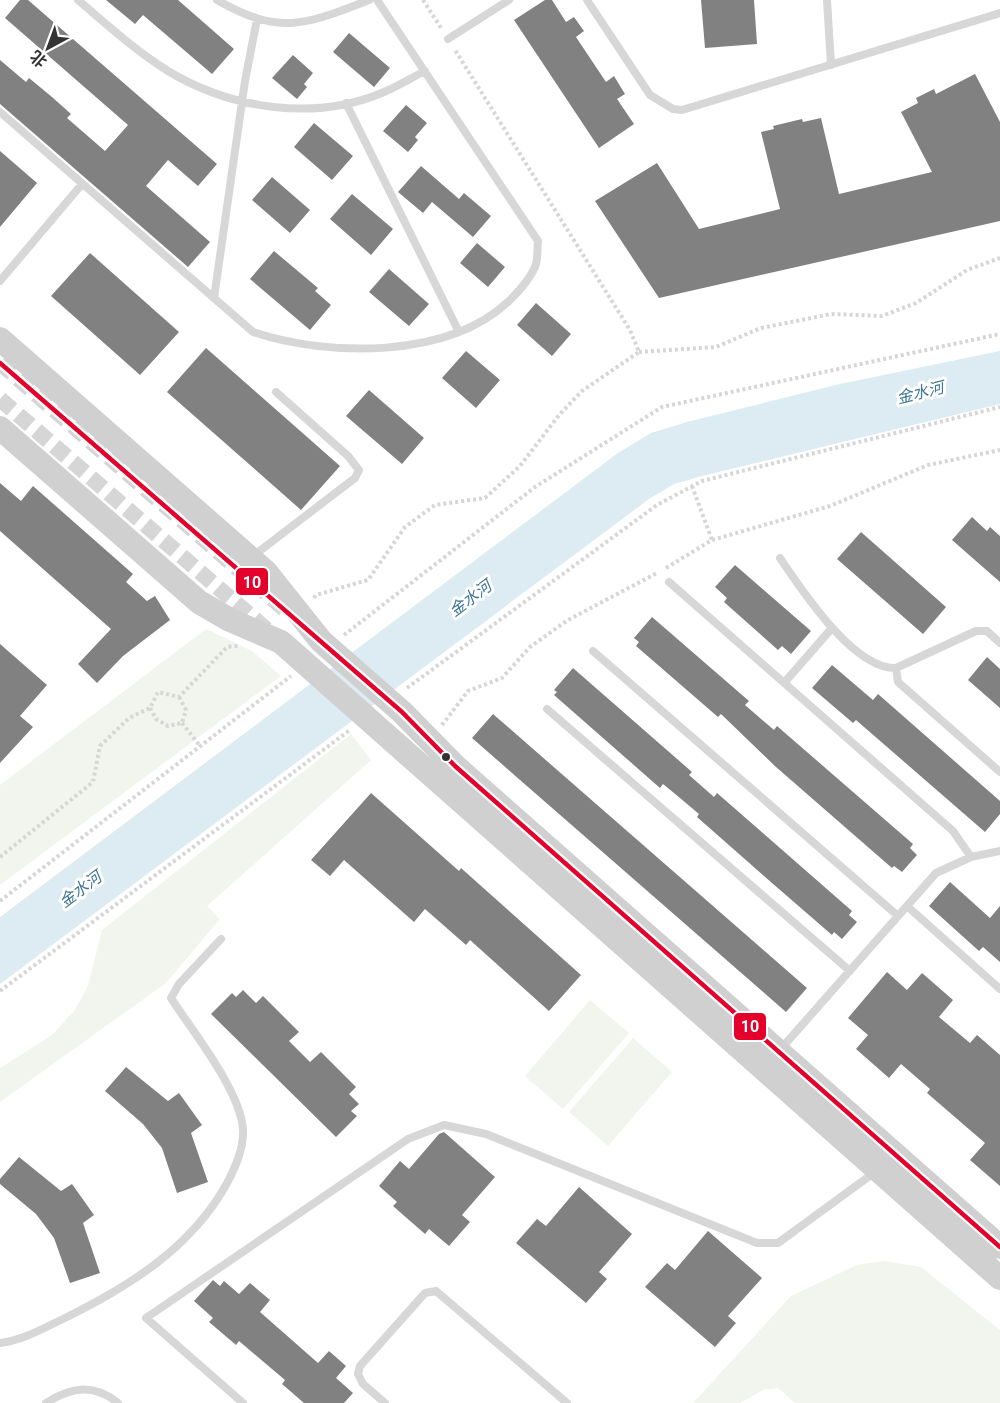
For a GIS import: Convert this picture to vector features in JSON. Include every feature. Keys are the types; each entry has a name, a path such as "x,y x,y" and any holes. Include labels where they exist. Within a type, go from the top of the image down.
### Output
{"street":[{"path":"0,339 266,572 299,612 402,702 431,741 455,766 1000,1247"},
{"path":"0,428 199,602 290,657 381,731 1000,1278"}],"lane":[{"path":"78,0 169,71 226,98 292,109 332,107 382,93 425,71"},
{"path":"217,0 257,19 286,24 322,19 369,0"},
{"path":"0,112 252,332 304,346 365,349 438,339 481,323 519,292 536,264 538,241 377,0"},
{"path":"448,39 509,0"},
{"path":"587,0 650,95 673,109 682,110 1000,14"},
{"path":"827,0 831,65"},
{"path":"214,298 242,101 257,19"},
{"path":"346,103 459,332"},
{"path":"0,280 82,184"},
{"path":"250,558 354,478 359,471 348,456 276,392"},
{"path":"780,558 832,628 874,662 886,668 896,668 976,631 987,631 1000,643"},
{"path":"669,582 953,831 971,857"},
{"path":"784,683 832,628"},
{"path":"593,651 898,916"},
{"path":"896,668 898,682 1000,772"},
{"path":"547,709 850,971"},
{"path":"779,1052 936,873 971,857 1000,851"},
{"path":"907,906 1000,989"},
{"path":"0,1343 18,1340 68,1317 144,1274 200,1225 235,1169 243,1130 239,1109 229,1087 171,998 179,984 220,939"},
{"path":"243,1403 146,1318 408,1138 444,1125 486,1134 757,1244 778,1243 878,1170"},
{"path":"385,1403 363,1384 358,1374 360,1366 425,1293 436,1291 567,1403"},
{"path":"46,1403 63,1392 84,1388 105,1392 118,1403"}],"path":[{"path":"423,0 618,311 639,352"},
{"path":"299,612 311,604 316,595 368,580 405,526 435,506 485,498 520,466 559,415 582,391 639,352 716,347 761,328 831,314 882,316 916,303 967,270 1000,258"},
{"path":"330,639 535,487 662,407 1000,334"},
{"path":"402,702 657,505 702,480 1000,407"},
{"path":"431,741 468,691 502,678 530,647 568,620 643,582 712,540 830,506 928,465 1000,450"},
{"path":"692,486 712,540"},
{"path":"179,697 227,648 290,657"},
{"path":"0,901 200,746 290,657"},
{"path":"0,857 93,782 100,746 129,718 150,708 158,692 179,697 186,710 182,723"},
{"path":"150,708 156,719 168,726 182,723"},
{"path":"182,723 200,746"},
{"path":"0,991 354,726"}],"shaded area":[{"path":"206,629 252,651 281,676 0,885 0,785"},
{"path":"351,734 371,760 207,906 220,919 166,983 0,1102 0,1068 52,1035 74,1011 88,986 102,930"},
{"path":"590,1000 629,1033 563,1109 525,1076"},
{"path":"633,1038 672,1072 608,1146 569,1112"},
{"path":"884,1261 921,1267 1000,1330 1000,1403 795,1403 778,1388 763,1390 740,1403 693,1403 791,1296 857,1265"}],"water":[{"name":"金水河","path":"1000,351 1000,404 702,476 674,484 649,499 0,984 0,917 618,453 651,433 687,422 840,384"}],"building":[{"path":"20,0 28,0 217,164 198,186 168,160 146,186 210,242 188,267 0,104 0,60 26,82 29,78 52,97 71,114 67,118 105,151 128,125 5,18"},
{"path":"106,0 178,0 234,49 212,74 143,15 135,24"},
{"path":"545,0 552,0 566,22 574,17 584,31 576,37 606,82 614,76 625,94 617,99 634,124 599,148 514,20"},
{"path":"701,0 754,0 757,44 705,48"},
{"path":"349,33 390,68 374,87 333,52"},
{"path":"293,55 313,73 304,84 307,87 297,99 272,78"},
{"path":"975,74 1000,122 1000,221 659,298 595,201 657,163 699,229 780,209 761,132 774,129 773,126 802,119 803,122 821,118 839,194 932,172 901,112 918,103 916,98 934,89 936,94"},
{"path":"406,105 427,123 415,137 418,140 408,152 383,131"},
{"path":"314,123 353,156 332,180 294,147"},
{"path":"0,151 37,183 0,227"},
{"path":"421,166 459,199 464,193 491,216 473,237 432,202 423,213 398,192"},
{"path":"272,177 310,210 290,233 252,200"},
{"path":"352,194 393,229 371,255 330,219"},
{"path":"477,243 505,267 488,287 460,263"},
{"path":"274,251 318,288 315,291 331,305 310,330 250,279"},
{"path":"90,253 179,332 140,375 51,296"},
{"path":"389,269 429,304 409,326 369,292"},
{"path":"536,303 571,334 552,356 517,325"},
{"path":"206,348 340,466 301,510 167,392"},
{"path":"466,351 500,380 476,408 442,378"},
{"path":"369,390 424,438 402,464 346,416"},
{"path":"0,483 21,501 33,486 133,574 126,582 147,601 155,596 170,620 123,656 97,683 78,664 111,629 0,531"},
{"path":"972,517 987,531 990,527 1000,536 1000,582 952,540"},
{"path":"861,532 946,607 923,634 837,559"},
{"path":"735,565 811,631 791,654 782,646 778,650 724,602 727,598 715,587"},
{"path":"652,617 749,701 745,705 774,730 777,726 913,844 910,848 917,855 902,872 894,866 892,868 776,767 721,714 718,717 636,646 639,642 634,638"},
{"path":"0,644 47,685 20,716 33,727 0,763"},
{"path":"987,657 1000,669 1000,708 968,680"},
{"path":"832,665 873,700 878,694 1000,801 1000,814 985,832 856,720 853,723 812,688"},
{"path":"573,668 692,772 689,775 714,797 717,793 852,911 849,915 857,922 842,939 834,932 832,935 697,817 699,814 663,784 660,788 554,695 557,692 554,690"},
{"path":"493,714 807,988 786,1012 472,738"},
{"path":"371,793 459,871 461,868 581,975 549,1011 470,940 466,945 425,909 414,922 344,860 330,876 311,860"},
{"path":"950,882 990,918 1000,906 1000,962 983,947 979,951 929,906"},
{"path":"887,972 907,990 922,973 953,1000 939,1017 970,1043 977,1035 1000,1055 1000,1186 970,1160 985,1143 927,1093 930,1089 901,1064 889,1078 856,1049 868,1035 848,1018"},
{"path":"243,990 256,1003 263,996 299,1032 289,1041 310,1062 321,1052 356,1087 349,1094 359,1104 351,1111 357,1116 336,1137 211,1014 232,993 236,997"},
{"path":"126,1067 168,1101 179,1093 202,1125 191,1133 208,1182 177,1193 162,1148 143,1124 105,1091"},
{"path":"444,1132 495,1177 462,1215 470,1222 449,1246 429,1229 425,1234 393,1206 397,1202 379,1186 400,1161 409,1169 439,1134"},
{"path":"19,1157 61,1191 72,1184 94,1215 83,1223 100,1273 70,1283 54,1238 36,1214 0,1184 0,1179"},
{"path":"579,1187 632,1234 599,1272 607,1279 586,1303 516,1243 537,1219 546,1226"},
{"path":"708,1231 762,1278 728,1316 736,1323 715,1347 645,1287 667,1263 675,1270"},
{"path":"213,1280 220,1286 224,1281 239,1294 250,1283 270,1300 260,1312 318,1363 329,1351 346,1366 336,1378 353,1393 344,1403 304,1403 282,1384 285,1380 239,1341 236,1345 209,1322 213,1318 194,1301"}],"tunnel":[{"path":"0,363 289,613"},
{"path":"0,399 267,630"}],"transit line":[{"name":"10","path":"0,363 402,712 455,766 1000,1247"}]}
